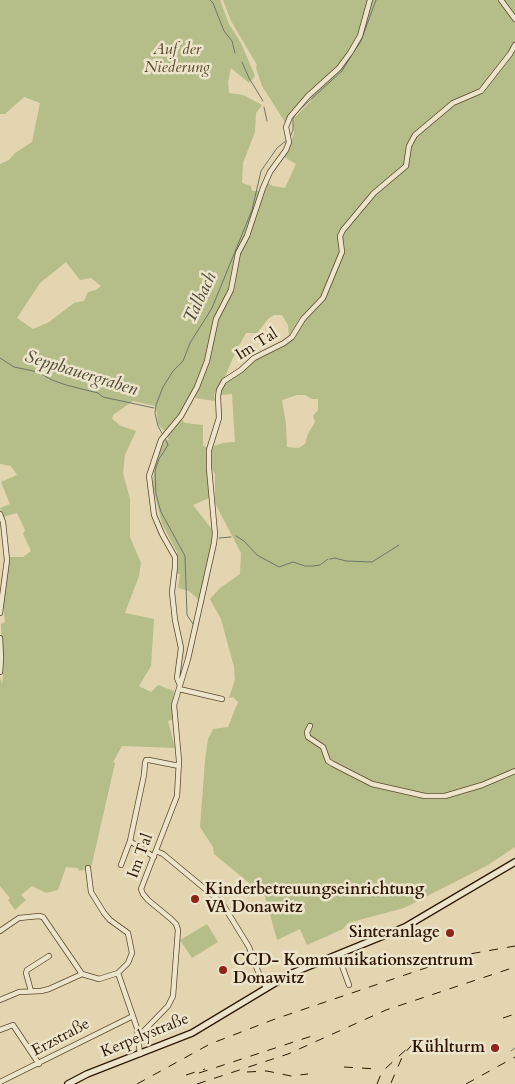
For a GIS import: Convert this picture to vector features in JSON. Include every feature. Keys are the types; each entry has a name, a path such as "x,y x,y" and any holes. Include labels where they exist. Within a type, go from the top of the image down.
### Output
{"main road":[{"name":"Kerpelystraße","path":"68,1084 87,1074 192,1033 290,974 406,927 515,862"}],"street":[{"name":"Im Tal","path":"179,687 177,678 181,648 174,620 172,592 175,557 154,515 149,476 161,440 181,416 197,387 207,361 216,319 230,290 238,253 247,236 270,172 286,150 289,142 287,130 290,117 295,109 339,68 350,53 360,36 370,0"},
{"path":"501,0 515,19"},
{"name":"Im Tal","path":"138,1037 168,1006 173,996 178,930 176,924 148,900 143,894 142,889 177,796 179,766 174,705 198,616 214,543 209,450 218,418 218,397 221,385 224,380 241,370 258,356 292,337 303,319 323,298 342,252 340,236 343,230 374,193 406,166 409,146 414,135 453,102 481,91 515,45"},
{"path":"0,514 3,522 7,560 0,613"},
{"path":"0,638 0,672"},
{"path":"179,687 222,699"},
{"path":"310,726 307,732 308,737 323,747 328,760 333,764 372,784 426,796 445,796 515,771"},
{"path":"121,865 130,841 146,760 179,766"},
{"path":"130,841 155,854 163,854 222,903 249,947 266,988"},
{"path":"0,931 19,918 26,916 43,917 82,974 99,979 118,973 128,963 132,953 128,933 110,920 91,892 88,868"},
{"path":"338,955 349,985"},
{"path":"31,991 26,973 27,970 49,956"},
{"path":"118,973 133,1016 140,1054"},
{"path":"0,1000 19,992 49,989 82,974"},
{"name":"Erzstraße","path":"0,1082 133,1016"},
{"path":"0,1030 13,1025 39,1064"}],"green space":[{"name":"Auf der Niederung","path":"0,0 220,0 229,24 241,43 255,76 249,83 231,68 228,82 229,93 243,95 262,105 256,113 255,132 243,163 242,183 251,186 252,191 260,191 249,227 240,246 230,288 220,307 202,369 191,397 179,418 165,431 159,426 156,406 133,401 113,415 112,419 121,426 136,431 125,455 123,473 130,499 130,537 141,563 139,576 125,613 154,619 151,666 139,686 151,692 158,685 174,691 173,719 168,721 175,748 122,746 113,762 115,763 91,868 79,871 78,868 66,867 58,890 46,893 32,886 21,895 26,900 15,910 8,900 10,898 0,886 0,677 2,684 3,677 1,624 5,622 3,603 9,557 23,557 31,551 23,534 25,530 17,513 3,517 0,508 10,504 1,482 17,475 11,466 0,464 0,164 9,160 15,153 32,142 40,103 24,97 5,114 0,114","holes":["66,262 80,280 91,278 101,286 96,290 88,292 84,301 74,303 49,322 33,329 17,318 40,283"]},
{"path":"223,0 515,0 515,847 488,865 404,908 348,923 343,929 307,945 300,929 277,940 265,896 214,854 213,847 200,827 208,739 213,729 228,727 238,702 233,697 229,698 235,679 234,667 221,619 210,599 220,588 240,574 241,553 215,503 215,474 211,467 211,451 214,446 235,442 232,394 220,395 220,389 224,382 239,374 259,357 291,340 306,318 323,301 333,281 329,281 322,296 300,318 289,336 288,325 282,315 274,315 268,319 257,333 246,333 224,379 216,390 214,395 215,401 195,398 210,358 219,316 230,297 238,258 266,182 273,186 285,188 296,164 284,157 293,137 295,117 312,100 309,93 294,108 285,122 262,86 256,68 257,65 231,21","holes":["297,395 305,395 312,399 318,399 318,410 313,416 315,422 305,444 299,448 287,447 282,400"]},
{"path":"181,419 185,423 203,425 203,446 207,447 211,499 209,498 193,505 214,532 200,601 189,591 178,588 180,574 177,574 177,552 162,524 153,487 155,463 164,441 169,440 167,435"},
{"path":"207,924 218,942 192,958 180,940"}],"waterway":[{"path":"210,0 224,31 232,41 235,53"},
{"name":"Talbach","path":"290,137 296,113 342,71 361,41 376,0"},
{"path":"242,62 263,101"},
{"path":"264,107 267,121"},
{"name":"Talbach","path":"163,435 158,426 155,413 163,387 173,371 183,361 190,343 212,308 252,210 261,171 277,148 287,140"},
{"name":"Seppbauergraben","path":"0,358 14,367 38,372 66,385 98,393 103,397 154,408"},
{"name":"Talbach","path":"165,438 168,445 159,459 155,471 156,494 161,512 185,556 187,615 193,624"},
{"path":"236,536 244,541 257,555 279,567 293,562 305,566 320,565 328,559"},
{"path":"219,538 231,537"},
{"path":"330,559 372,562 399,545"},
{"path":"511,1051 515,1048"}],"railway":[{"path":"137,1084 210,1044 275,1019 464,955 515,946"},
{"path":"197,1084 288,1054 386,1010 515,967"},
{"path":"503,1018 515,1014"},
{"path":"199,1073 318,1034"},
{"path":"391,1083 403,1055 416,1040"},
{"path":"377,1084 386,1068 410,1046"},
{"path":"466,1084 515,1057"},
{"path":"344,1067 377,1069"},
{"path":"186,1075 205,1069"},
{"path":"247,1072 267,1071 291,1076 308,1074"}],"place":[{"name":"Kinderbetreuungseinrichtung VA Donawitz","path":"195,899"},
{"name":"Sinteranlage","path":"450,933"},
{"name":"CCD- Kommunikationszentrum Donawitz","path":"223,970"},
{"name":"Kühlturm","path":"495,1048"}]}
